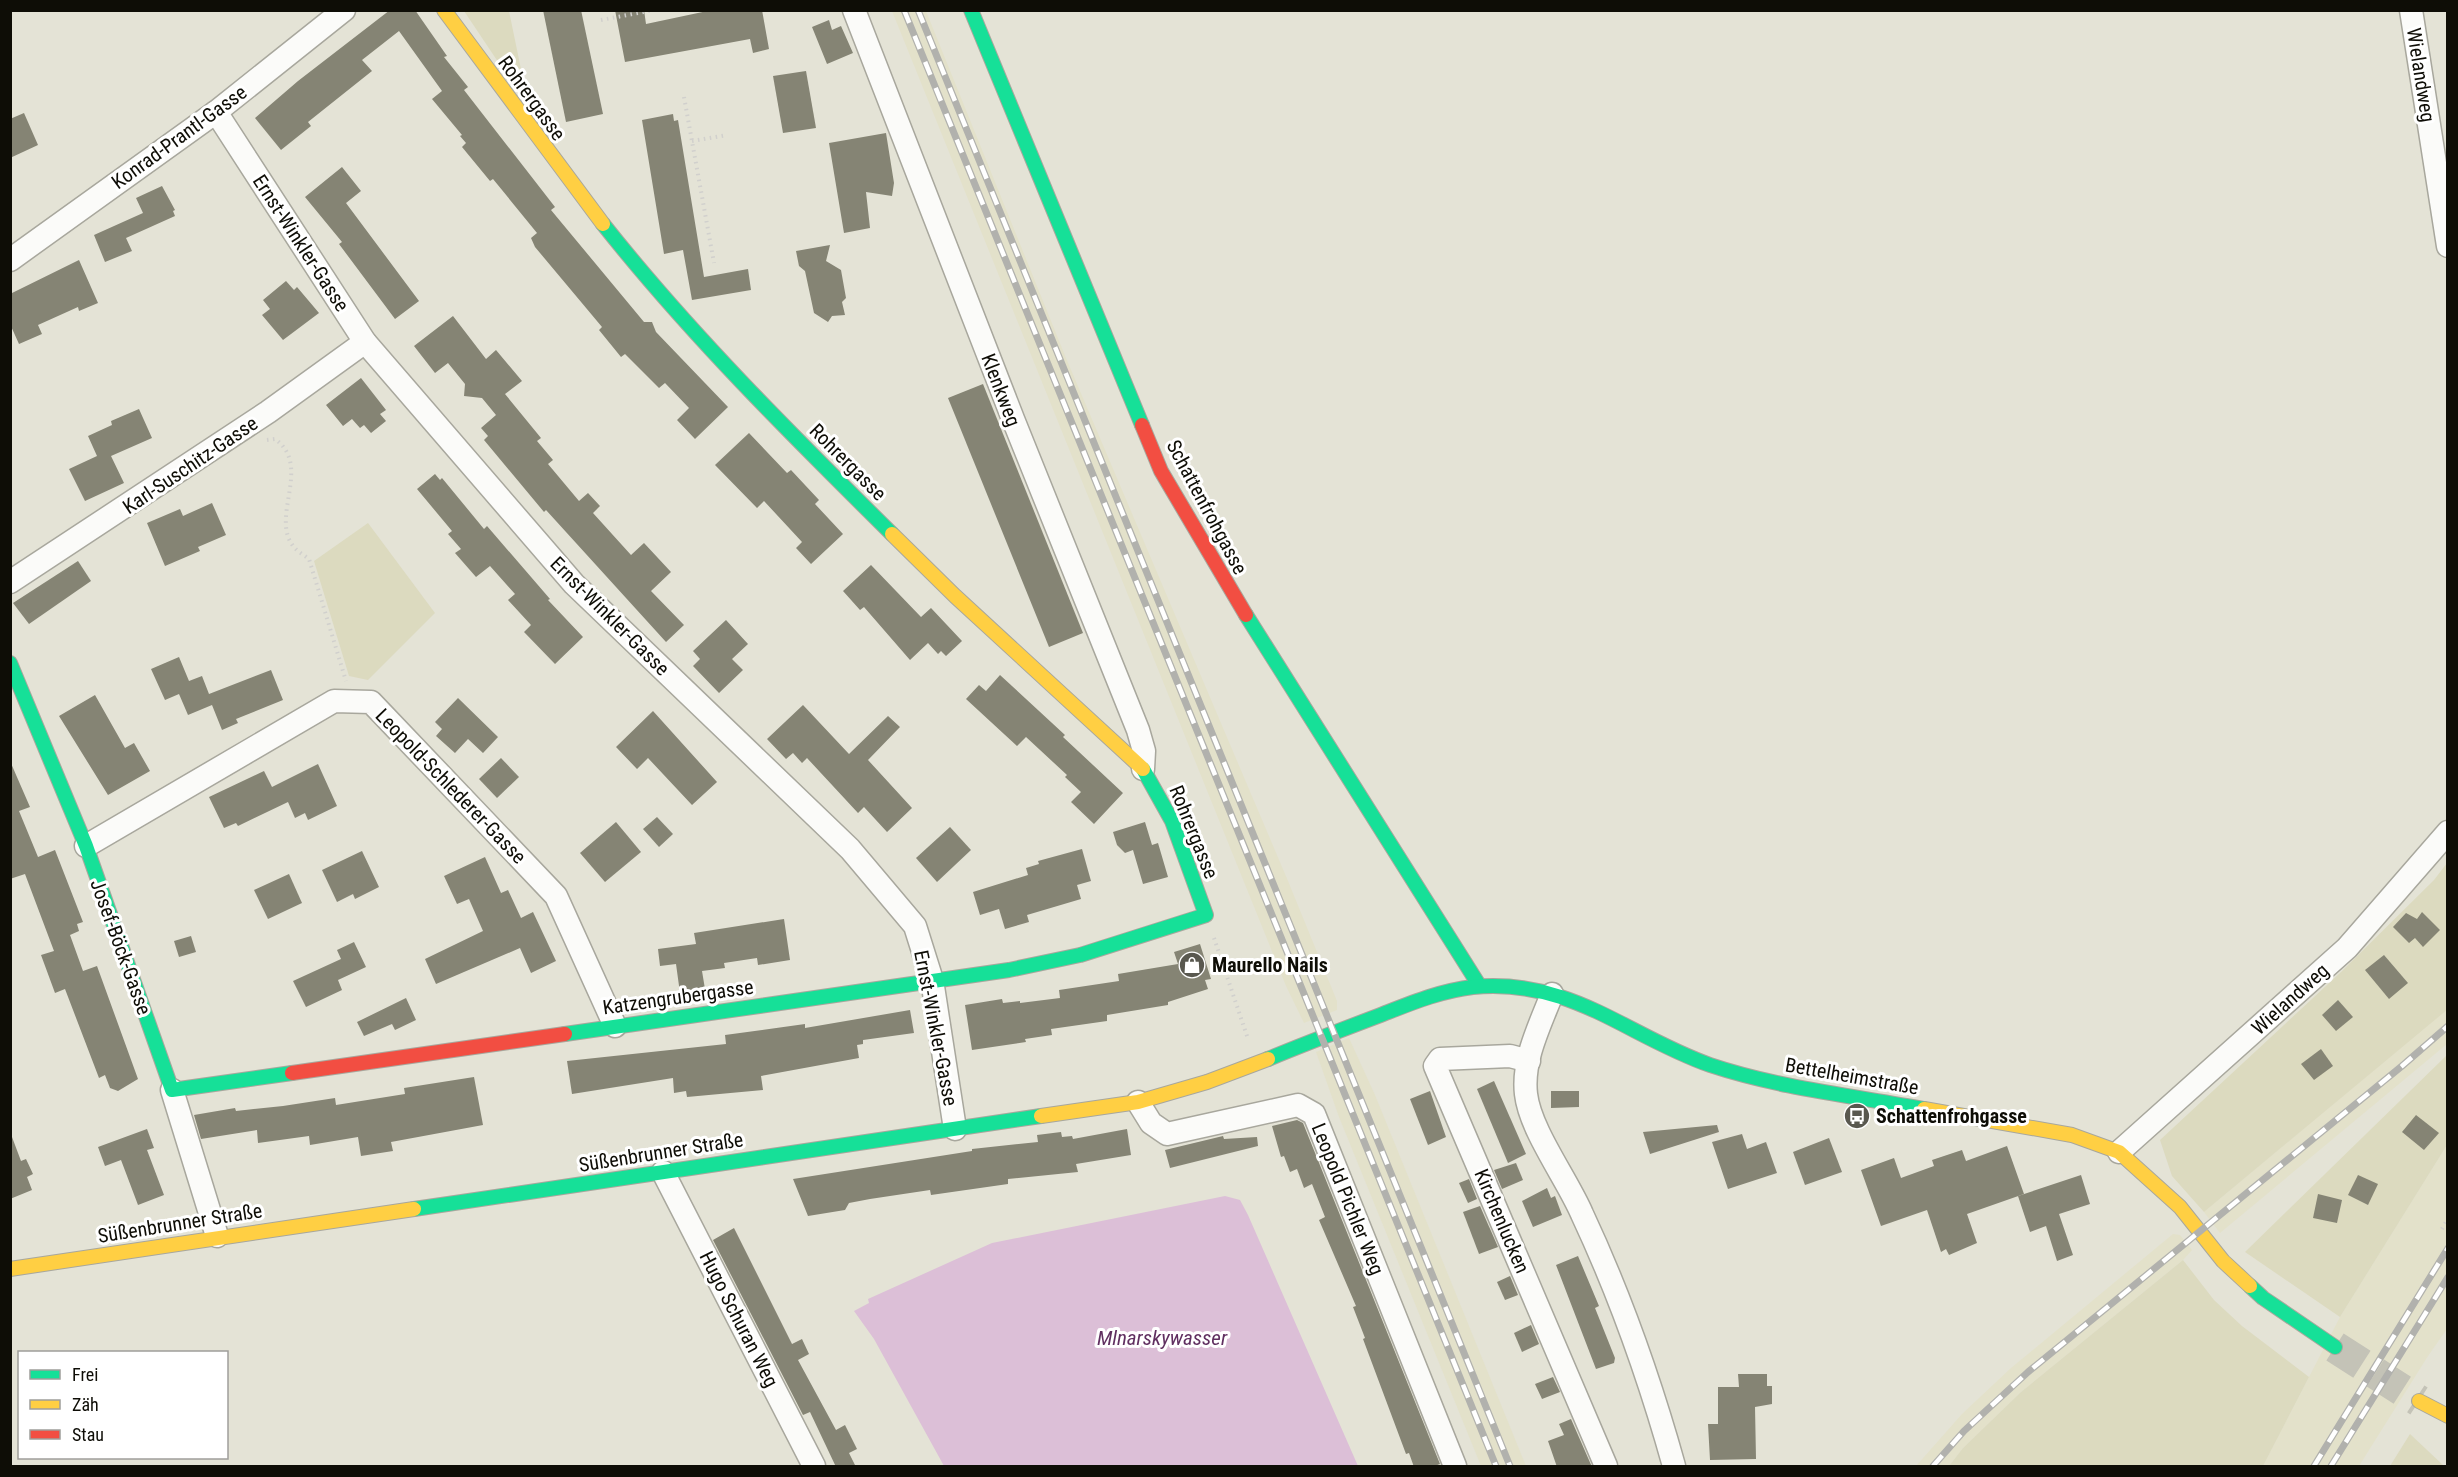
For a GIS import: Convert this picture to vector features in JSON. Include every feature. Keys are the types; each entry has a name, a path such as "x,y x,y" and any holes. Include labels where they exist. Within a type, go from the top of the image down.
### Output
{"street":[{"name":"Konrad-Prantl-Gasse","path":"10,260 216,112 344,10"},
{"name":"Rohrergasse","path":"444,10 585,202 654,289 811,454 955,596 1143,769 1159,790 1171,816 1206,915"},
{"name":"Klenkweg","path":"854,10 1013,419 1138,730 1144,751 1143,769"},
{"name":"Schattenfrohgasse","path":"971,10 1161,471 1221,576 1479,986"},
{"name":"Wielandweg","path":"2411,10 2448,246"},
{"name":"Ernst-Winkler-Gasse","path":"216,112 365,342 574,584 850,849 915,926 932,980 955,1129"},
{"name":"Karl-Suschitz-Gasse","path":"10,582 246,427 365,342"},
{"name":"Josef-Böck-Gasse","path":"10,663 86,846 172,1090 217,1236"},
{"name":"Leopold-Schlederer-Gasse","path":"86,846 334,701 371,702 556,896 615,1026"},
{"name":"Wielandweg","path":"2119,1152 2347,948 2448,832"},
{"name":"Katzengrubergasse","path":"172,1090 1009,970 1080,955 1206,915"},
{"name":"Bettelheimstraße","path":"1310,1043 1406,1003 1457,988 1509,986 1552,994 1593,1007 1699,1061 1734,1072 1780,1083 2072,1135 2119,1152 2181,1207 2223,1261 2263,1298 2335,1347"},
{"path":"1552,994 1529,1061 1525,1080 1532,1117 1582,1212 1613,1284 1641,1359 1674,1467"},
{"name":"Süßenbrunner Straße","path":"10,1269 217,1236 1138,1102 1206,1082 1310,1043"},
{"name":"Kirchenlucken","path":"1529,1061 1510,1056 1440,1059 1436,1066 1606,1467"},
{"name":"Leopold Pichler Weg","path":"1138,1102 1151,1123 1167,1134 1298,1105 1314,1114 1455,1467"},
{"name":"Hugo Schuran Weg","path":"663,1172 814,1467"},
{"path":"2419,1401 2448,1416"}],"path":[{"path":"601,20 654,10"},
{"path":"684,97 714,263"},
{"path":"692,141 727,135"},
{"path":"246,427 264,441 275,439 285,446 290,460 292,486 287,511 288,530 293,546 309,559 352,702"},
{"path":"1206,915 1251,1047"},
{"path":"2442,1229 2448,1218"}],"shaded area":[{"path":"464,11 509,11 529,108"},
{"path":"892,11 926,11 1066,358 1288,881 1337,1001 1337,1010 1304,1023 1286,986"},
{"path":"368,523 435,613 368,680 349,676 314,561"},
{"path":"2447,863 2448,1009 2204,1212 2172,1176 2160,1140 2341,972 2434,880"},
{"path":"2447,1009 2447,1044 2220,1233 2204,1212"},
{"path":"1349,1038 1375,1095 1526,1466 1481,1466 1339,1117 1316,1052"},
{"path":"2447,1055 2447,1145 2340,1317 2245,1252"},
{"path":"2447,1145 2447,1329 2359,1466 2263,1466 2340,1317"},
{"path":"2173,1234 2180,1235 2192,1250 2183,1260 2021,1392 1963,1448 1949,1466 1916,1466 1962,1414 2011,1368"},
{"path":"2183,1260 2214,1300 2242,1326 2309,1377 2263,1466 1949,1466 1963,1448 2021,1392"},
{"path":"2410,1434 2444,1466 2390,1466"}],"water":[{"name":"Mlnarskywasser","path":"1225,1196 1240,1200 1248,1215 1358,1466 944,1466 874,1339 854,1311 869,1303 868,1299 992,1243"}],"building":[{"path":"390,10 415,10 447,56 444,57 468,87 464,90 555,207 551,210 644,322 652,322 656,332 728,407 695,439 677,420 689,408 665,383 659,388 625,354 621,357 599,330 602,327 535,247 531,238 537,233 493,179 490,181 462,147 466,143 460,136 462,135 432,99 442,91 399,31 362,60 372,71 308,122 311,126 281,150 255,118 298,81"},
{"path":"543,10 581,10 603,114 566,122"},
{"path":"615,10 644,10 646,24 712,10 762,10 769,49 753,53 750,39 625,62"},
{"path":"829,20 832,30 841,26 853,53 827,64 812,27"},
{"path":"806,71 816,128 783,133 773,76"},
{"path":"24,113 38,145 10,158 10,119"},
{"path":"673,114 674,121 678,120 704,277 748,269 751,290 692,300 683,250 664,254 642,120"},
{"path":"886,133 894,183 892,196 866,192 870,228 844,233 829,143"},
{"path":"342,167 361,191 346,203 419,301 395,319 339,244 342,242 305,197"},
{"path":"162,186 175,210 173,211 175,216 126,238 132,251 105,262 94,235 143,213 136,198"},
{"path":"830,245 826,261 841,270 846,298 842,302 845,315 832,316 828,322 814,313 805,271 799,266 796,251"},
{"path":"79,260 98,303 79,311 78,307 38,325 42,334 19,344 10,324 10,294"},
{"path":"286,281 294,290 297,287 319,313 283,340 262,315 270,309 263,300"},
{"path":"453,316 486,359 496,350 522,381 505,394 541,438 537,441 553,460 548,464 579,501 588,493 600,506 593,513 631,555 644,543 671,572 651,591 684,625 666,642 546,510 544,512 484,440 488,436 481,428 496,415 482,398 464,396 465,384 448,363 435,373 414,346"},
{"path":"361,378 386,410 380,414 386,421 371,433 364,425 360,428 352,419 343,426 326,405"},
{"path":"983,384 1083,633 1049,647 948,398"},
{"path":"139,409 152,438 111,456 124,483 85,501 69,469 97,456 88,436 112,425 111,421"},
{"path":"749,433 787,473 791,470 819,500 815,504 843,534 811,564 796,548 802,542 764,501 757,508 715,465"},
{"path":"435,474 440,480 442,478 484,529 487,526 550,599 548,600 583,637 555,664 524,632 531,625 508,600 515,594 490,566 476,577 455,553 461,549 448,534 452,531 417,489"},
{"path":"212,503 226,535 198,547 200,551 165,566 147,523 180,509 183,516"},
{"path":"78,561 91,581 29,624 13,603"},
{"path":"871,565 921,617 931,608 962,641 946,656 941,651 938,654 928,643 910,660 864,607 860,610 843,591"},
{"path":"726,620 748,644 732,659 743,670 719,693 693,666 700,659 693,651"},
{"path":"179,657 189,681 202,676 209,694 271,670 283,700 236,719 238,723 222,730 212,705 188,715 179,694 165,700 151,669"},
{"path":"1000,675 1123,793 1094,824 1071,802 1081,792 1065,777 1067,775 1026,737 1017,746 966,699 979,685 986,691"},
{"path":"95,695 125,748 134,743 150,771 108,795 59,716"},
{"path":"458,698 498,737 483,753 468,739 455,753 436,736 442,729 435,722"},
{"path":"803,705 849,754 888,716 900,727 868,760 912,808 887,832 864,807 858,813 807,758 802,763 793,753 786,759 767,739"},
{"path":"653,711 717,782 692,805 648,758 637,769 616,747"},
{"path":"501,758 519,777 497,798 479,779"},
{"path":"10,761 30,807 19,811 38,857 55,850 83,922 77,924 79,931 70,935 83,971 97,966 138,1079 118,1091 110,1088 105,1075 99,1078 65,989 55,993 41,955 54,951 25,874 10,879"},
{"path":"318,764 337,806 308,820 305,813 295,818 288,802 238,826 236,823 224,828 209,797 264,771 272,787"},
{"path":"657,817 673,834 659,847 643,829"},
{"path":"616,822 641,852 605,882 580,853"},
{"path":"1145,822 1152,845 1158,843 1168,877 1143,884 1133,850 1125,853 1117,845 1113,832"},
{"path":"950,827 971,850 937,882 916,858"},
{"path":"1082,849 1091,881 1077,885 1081,899 1027,915 1029,922 1005,929 999,909 980,915 973,892 1028,875 1026,868 1039,864 1038,861"},
{"path":"362,851 379,887 355,899 353,894 337,902 322,870"},
{"path":"485,857 501,893 508,890 521,918 533,912 556,961 531,973 520,948 436,984 425,959 483,931 469,899 457,904 444,876"},
{"path":"289,874 302,903 268,919 254,890"},
{"path":"2422,912 2440,930 2423,947 2415,938 2409,943 2393,927 2406,913 2417,919"},
{"path":"784,919 790,960 758,965 757,958 724,963 725,968 702,971 705,989 680,993 676,964 660,966 658,949 696,944 694,933"},
{"path":"191,936 196,952 179,957 174,941"},
{"path":"354,942 366,967 338,980 342,990 306,1007 293,981 341,959 337,950"},
{"path":"1200,944 1211,979 1205,980 1208,989 1168,1002 1168,1005 1107,1015 1107,1021 1051,1029 1052,1035 1025,1039 1026,1042 972,1050 965,1005 1002,999 1003,1003 1020,1001 1020,1003 1060,998 1059,990 1119,981 1118,974 1178,964 1174,952"},
{"path":"2384,955 2408,983 2389,999 2365,970"},
{"path":"406,998 416,1020 395,1030 392,1024 364,1036 357,1022"},
{"path":"2338,1000 2353,1017 2336,1031 2322,1015"},
{"path":"910,1010 914,1033 863,1040 863,1044 857,1045 859,1058 761,1076 763,1090 687,1097 686,1091 674,1093 673,1078 572,1094 567,1061 726,1044 725,1035 805,1024 805,1028"},
{"path":"2321,1049 2333,1066 2314,1080 2301,1064"},
{"path":"474,1077 483,1125 391,1142 393,1151 361,1156 358,1137 310,1145 309,1136 258,1143 257,1130 201,1139 194,1115 235,1108 236,1111 335,1098 336,1105 405,1094 404,1088"},
{"path":"1494,1081 1526,1154 1508,1163 1477,1089"},
{"path":"1430,1091 1446,1137 1428,1145 1410,1099"},
{"path":"1551,1091 1579,1091 1579,1107 1551,1108"},
{"path":"2416,1115 2439,1133 2424,1150 2402,1132"},
{"path":"1297,1120 1303,1123 1440,1464 1432,1467 1414,1467 1409,1453 1406,1454 1363,1339 1365,1338 1353,1307 1356,1306 1319,1220 1325,1217 1312,1184 1304,1188 1297,1169 1290,1172 1284,1156 1281,1157 1272,1126"},
{"path":"1717,1125 1719,1132 1650,1154 1643,1132"},
{"path":"147,1129 154,1148 147,1150 164,1195 138,1205 121,1160 105,1166 98,1147"},
{"path":"1127,1129 1131,1155 1076,1164 1078,1172 1008,1179 1008,1184 931,1195 930,1190 870,1199 849,1203 845,1210 808,1216 793,1179 972,1151 972,1149 1038,1142 1037,1135 1061,1132 1062,1137 1072,1136 1073,1139"},
{"path":"1742,1134 1747,1149 1766,1142 1777,1173 1728,1189 1712,1142"},
{"path":"1223,1136 1224,1139 1257,1137 1258,1146 1170,1168 1165,1150"},
{"path":"12,1137 21,1161 26,1159 33,1174 27,1177 32,1190 10,1199"},
{"path":"1829,1138 1842,1172 1805,1185 1793,1152"},
{"path":"2007,1146 2024,1194 1967,1214 1977,1243 1949,1255 1946,1249 1941,1252 1927,1210 1881,1226 1861,1170 1894,1158 1901,1178 1934,1166 1932,1160 1962,1150 1966,1161"},
{"path":"1516,1163 1523,1180 1502,1189 1494,1170"},
{"path":"2081,1175 2090,1204 2059,1214 2073,1255 2057,1261 2046,1226 2030,1232 2018,1196"},
{"path":"2358,1175 2378,1184 2368,1205 2348,1195"},
{"path":"1469,1179 1477,1199 1468,1203 1459,1183"},
{"path":"1547,1188 1551,1198 1555,1196 1562,1215 1533,1227 1522,1201"},
{"path":"2318,1194 2342,1200 2337,1223 2313,1218"},
{"path":"1480,1206 1498,1247 1479,1254 1463,1212"},
{"path":"734,1228 792,1344 802,1339 809,1354 798,1360 836,1430 845,1425 857,1449 849,1453 856,1467 836,1467 810,1412 803,1415 713,1240"},
{"path":"1578,1256 1599,1306 1595,1308 1615,1358 1614,1363 1596,1369 1556,1265"},
{"path":"1510,1276 1518,1295 1505,1300 1497,1282"},
{"path":"1531,1325 1539,1344 1522,1352 1514,1333"},
{"path":"1738,1374 1767,1374 1767,1386 1772,1386 1772,1404 1755,1407 1756,1459 1710,1460 1708,1424 1718,1424 1718,1387 1739,1387"},
{"path":"1553,1377 1560,1392 1542,1399 1535,1384"},
{"path":"1571,1419 1592,1467 1557,1467 1548,1441 1564,1435 1559,1424"}],"tunnel":[{"path":"2335,1347 2419,1401"}],"railway":[{"path":"904,10 1496,1466"},
{"path":"918,10 1510,1466"},
{"path":"1933,1466 1964,1431 2028,1372 2448,1026"},
{"path":"2314,1466 2448,1248"},
{"path":"2331,1466 2448,1277"}],"traffic: fast":[{"path":"971,10 1142,425"},
{"path":"603,224 707,345 892,534"},
{"path":"1246,615 1479,985"},
{"path":"10,663 86,846 172,1090 292,1073"},
{"path":"565,1034 1009,970 1080,955 1206,915 1172,821 1143,769"},
{"path":"1268,1059 1436,995 1473,987 1508,987 1540,991 1569,1000 1597,1011 1679,1053 1736,1073 1789,1086 1924,1109"},
{"path":"414,1209 1041,1116"},
{"path":"2250,1286 2263,1298 2335,1347"}],"traffic: slow":[{"path":"444,10 603,224"},
{"path":"892,534 955,596 1143,769"},
{"path":"1041,1116 1138,1102 1207,1082 1268,1059"},
{"path":"1924,1109 2072,1135 2119,1152 2180,1207 2223,1261 2250,1286"},
{"path":"10,1269 414,1209"},
{"path":"2419,1401 2448,1416"}],"traffic: jam":[{"path":"1142,425 1161,471 1246,615"},
{"path":"292,1073 565,1034"}],"place":[{"name":"Maurello Nails","path":"1192,965"},
{"name":"Schattenfrohgasse","path":"1857,1116"}]}
